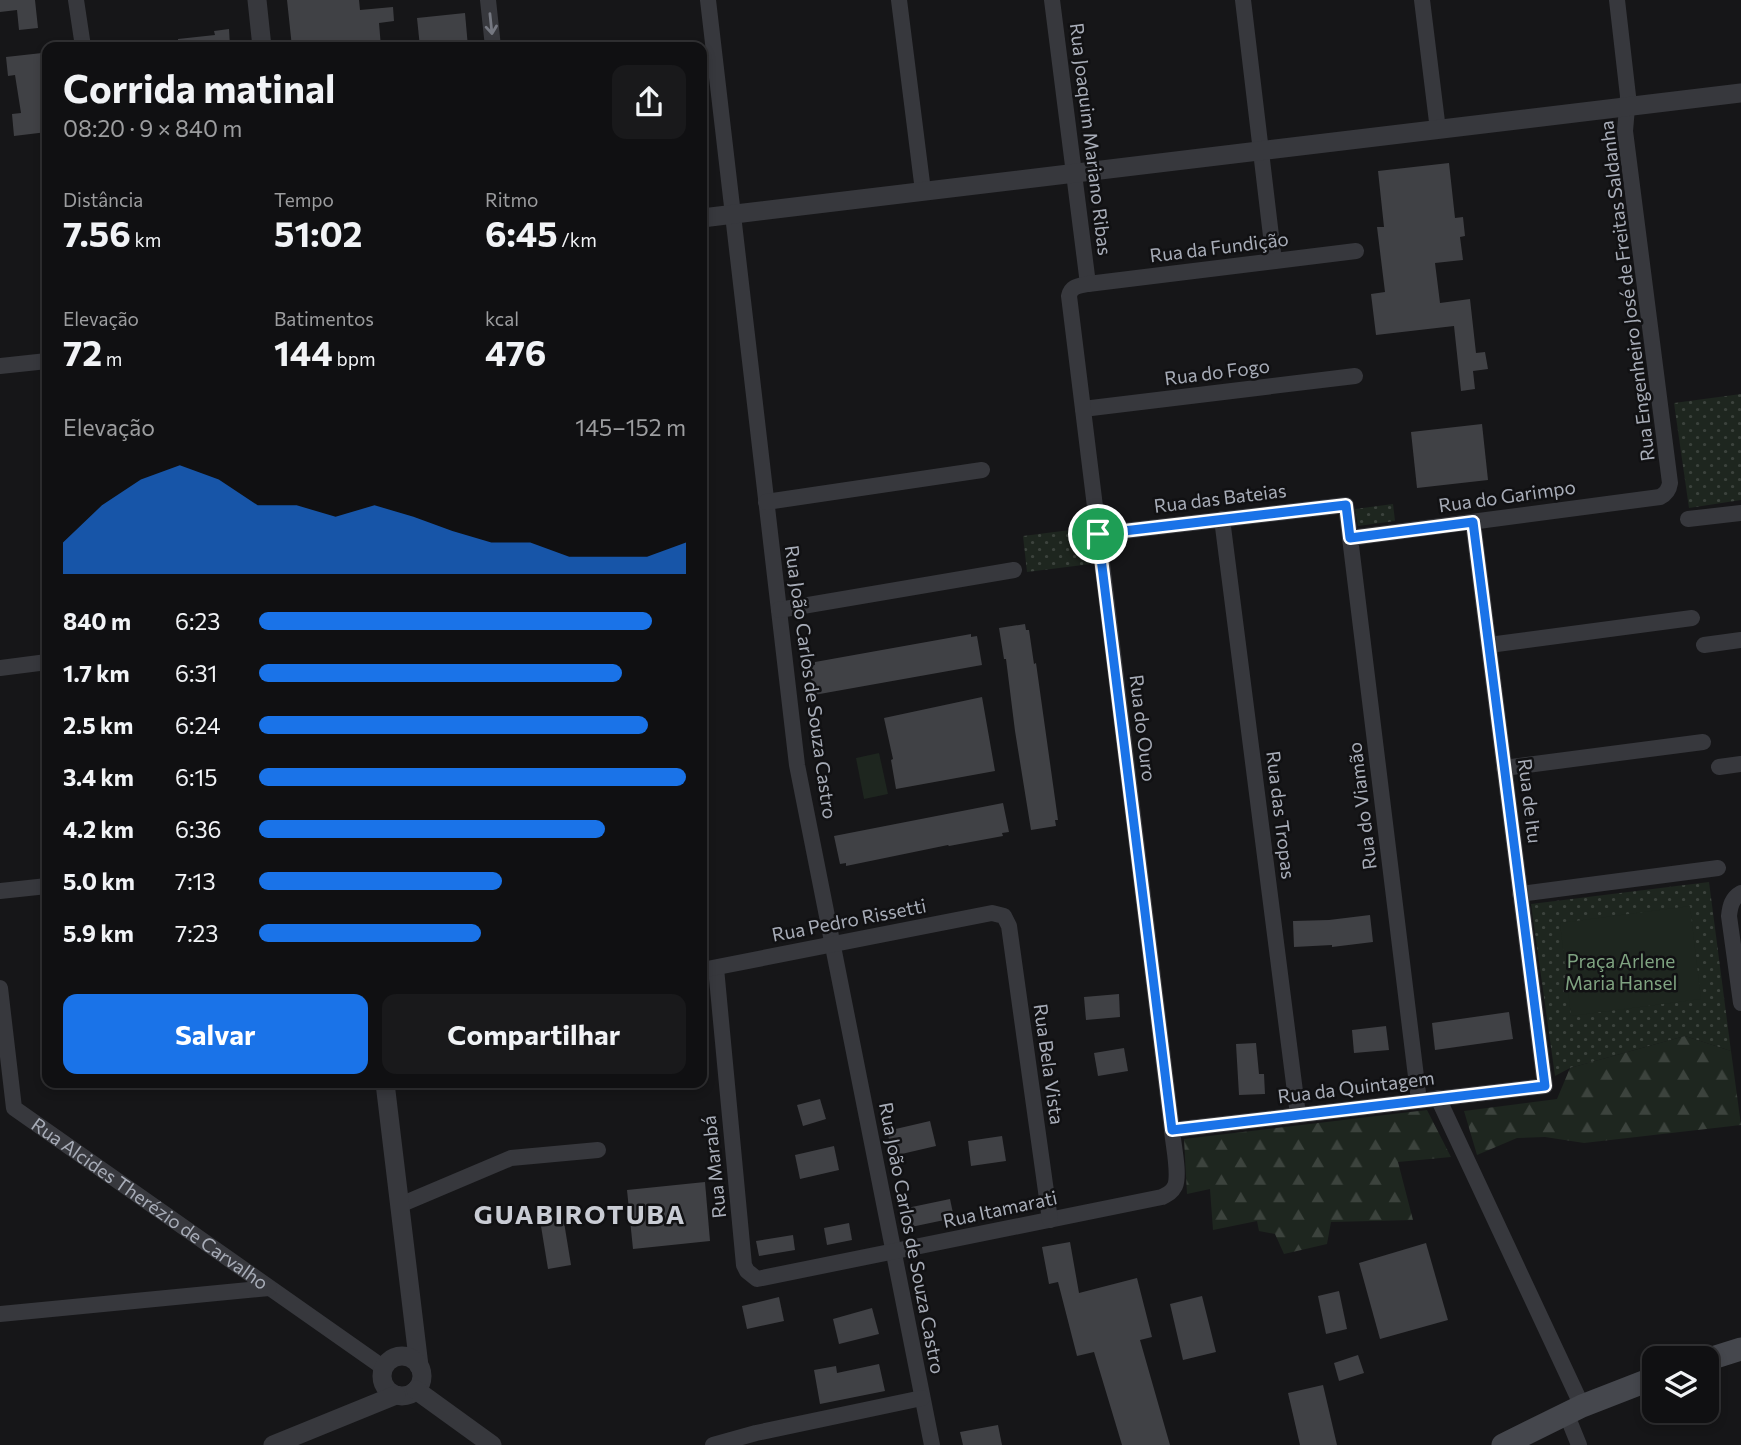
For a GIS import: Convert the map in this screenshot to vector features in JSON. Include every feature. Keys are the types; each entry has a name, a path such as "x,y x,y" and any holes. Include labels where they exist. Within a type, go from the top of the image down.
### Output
{"main road":[{"path":"1719,1356 1741,1349"},
{"path":"1503,1445 1574,1410 1642,1383"}],"street":[{"path":"76,0 82,40"},
{"path":"257,0 261,42"},
{"path":"488,0 492,42"},
{"name":"Rua João Carlos de Souza Castro","path":"708,0 797,765 932,1445"},
{"path":"900,0 923,191"},
{"name":"Rua Joaquim Mariano Ribas","path":"1052,0 1088,284"},
{"path":"1243,0 1274,261"},
{"path":"1422,0 1438,130"},
{"name":"Rua Engenheiro José de Freitas Saldanha","path":"1617,0 1628,96 1625,131 1670,483 1667,492"},
{"path":"707,217 1741,93"},
{"name":"Rua da Fundição","path":"1088,284 1356,251"},
{"name":"Rua do Ouro","path":"1088,284 1070,290 1069,296 1172,1130 1177,1177 1174,1189"},
{"path":"0,366 42,362"},
{"name":"Rua do Fogo","path":"1083,409 1355,376"},
{"path":"766,502 982,470"},
{"name":"Rua do Garimpo","path":"1350,538 1660,497 1667,492"},
{"name":"Rua das Bateias","path":"1098,534 1346,505"},
{"name":"Rua do Viamão","path":"1346,505 1419,1101"},
{"path":"1688,519 1741,513"},
{"name":"Rua das Tropas","path":"1222,519 1298,1115"},
{"name":"Rua de Itu","path":"1473,522 1545,1086"},
{"path":"779,610 1014,570"},
{"path":"1489,645 1692,618"},
{"path":"1704,645 1741,640"},
{"path":"0,668 42,663"},
{"path":"1504,768 1703,742"},
{"path":"1719,767 1741,764"},
{"path":"1520,894 1718,868"},
{"path":"0,891 42,887"},
{"path":"1737,896 1730,907 1730,916 1741,1003"},
{"name":"Rua Pedro Rissetti","path":"709,969 992,913 1004,916"},
{"name":"Rua Bela Vista","path":"1004,916 1009,926 1050,1220"},
{"name":"Rua Marabá","path":"709,969 744,1265 751,1276"},
{"name":"Rua Alcides Therézio de Carvalho","path":"0,988 7,1109 384,1368"},
{"name":"Rua da Quintagem","path":"1172,1130 1545,1086"},
{"path":"273,1445 396,1395 407,1395 416,1390 422,1376 386,1088"},
{"path":"1438,1098 1574,1410 1580,1445"},
{"path":"400,1205 511,1158 598,1150"},
{"name":"Rua Itamarati","path":"751,1276 763,1279 1162,1197 1174,1189"},
{"path":"0,1314 269,1288"},
{"path":"396,1395 386,1388 383,1381 384,1368 392,1359 398,1357 410,1358 419,1366"},
{"path":"416,1390 492,1445"},
{"path":"713,1445 756,1433 922,1398"}],"green space":[{"path":"1741,394 1741,500 1689,508 1674,403"},
{"path":"1393,504 1395,521 1358,526 1355,509"},
{"path":"1086,528 1091,564 1027,572 1023,536"},
{"path":"879,753 888,794 864,799 856,758"},
{"name":"Praça Arlene Maria Hansel","path":"1709,882 1731,1051 1685,1036 1570,1068 1555,1076 1531,904"},
{"path":"1690,906 1701,999 1571,1016 1560,923"},
{"path":"1685,1036 1731,1051 1741,1125 1584,1143 1545,1137 1517,1138 1477,1155 1464,1111 1557,1099 1570,1068"},
{"path":"1427,1110 1451,1157 1398,1162 1413,1220 1331,1222 1327,1244 1284,1254 1275,1234 1259,1231 1257,1221 1213,1230 1210,1189 1187,1194 1184,1139"}],"building":[{"path":"0,0 35,0 38,28 19,30 17,10 0,12"},
{"path":"287,0 359,0 360,10 393,7 394,21 379,23 381,42 291,42"},
{"path":"465,13 468,42 419,42 417,18"},
{"path":"229,29 230,42 178,42 178,39 215,35 214,31"},
{"path":"42,53 42,133 14,136 12,114 21,113 15,75 8,76 6,57"},
{"path":"1449,163 1455,218 1463,217 1465,236 1460,237 1463,260 1435,263 1440,303 1470,299 1476,353 1485,352 1488,369 1473,371 1475,389 1461,391 1454,326 1376,335 1371,294 1385,292 1377,227 1384,227 1378,171"},
{"path":"1482,424 1488,480 1417,488 1411,432"},
{"path":"1025,624 1026,630 1029,630 1034,664 1036,663 1058,820 1055,820 1056,826 1031,830 999,628"},
{"path":"971,634 971,637 977,636 982,665 814,695 809,666 815,665 815,662"},
{"path":"982,697 995,771 896,789 884,718"},
{"path":"1003,803 1009,832 1002,833 1003,836 846,866 846,863 840,864 834,836"},
{"path":"1370,915 1373,942 1332,947 1294,947 1293,921"},
{"path":"1119,994 1120,1017 1086,1020 1084,997"},
{"path":"1509,1012 1513,1039 1435,1050 1432,1023"},
{"path":"1386,1026 1389,1050 1354,1053 1352,1030"},
{"path":"1256,1043 1259,1074 1264,1074 1265,1094 1239,1095 1236,1044"},
{"path":"1124,1048 1128,1071 1098,1076 1094,1053"},
{"path":"820,1099 826,1119 803,1126 797,1105"},
{"path":"930,1121 936,1146 893,1156 887,1131"},
{"path":"1002,1136 1006,1161 971,1166 968,1141"},
{"path":"834,1146 839,1170 800,1179 795,1155"},
{"path":"705,1182 710,1241 633,1249 627,1190"},
{"path":"950,1199 954,1218 911,1227 907,1208"},
{"path":"563,1216 571,1265 548,1269 540,1220"},
{"path":"849,1223 852,1240 827,1245 824,1228"},
{"path":"793,1235 795,1250 759,1256 756,1241"},
{"path":"1070,1242 1079,1293 1137,1278 1152,1337 1140,1340 1170,1445 1122,1445 1094,1352 1077,1356 1058,1282 1049,1284 1042,1247"},
{"path":"1426,1243 1448,1320 1380,1339 1359,1263"},
{"path":"1339,1291 1347,1329 1326,1334 1318,1296"},
{"path":"1202,1296 1216,1352 1183,1360 1170,1304"},
{"path":"779,1297 784,1321 747,1329 742,1306"},
{"path":"872,1308 879,1334 839,1344 833,1319"},
{"path":"1358,1355 1364,1373 1339,1381 1334,1363"},
{"path":"879,1364 885,1391 820,1404 814,1370 836,1366 837,1373"},
{"path":"1323,1385 1337,1445 1300,1445 1288,1393"},
{"path":"998,1425 1002,1445 963,1445 960,1432"}],"district":[{"name":"GUABIROTUBA","path":"580,1215"}],"route":[{"path":"1346,505 1350,538 1473,522 1545,1086 1172,1130 1098,534 1346,505"}]}
